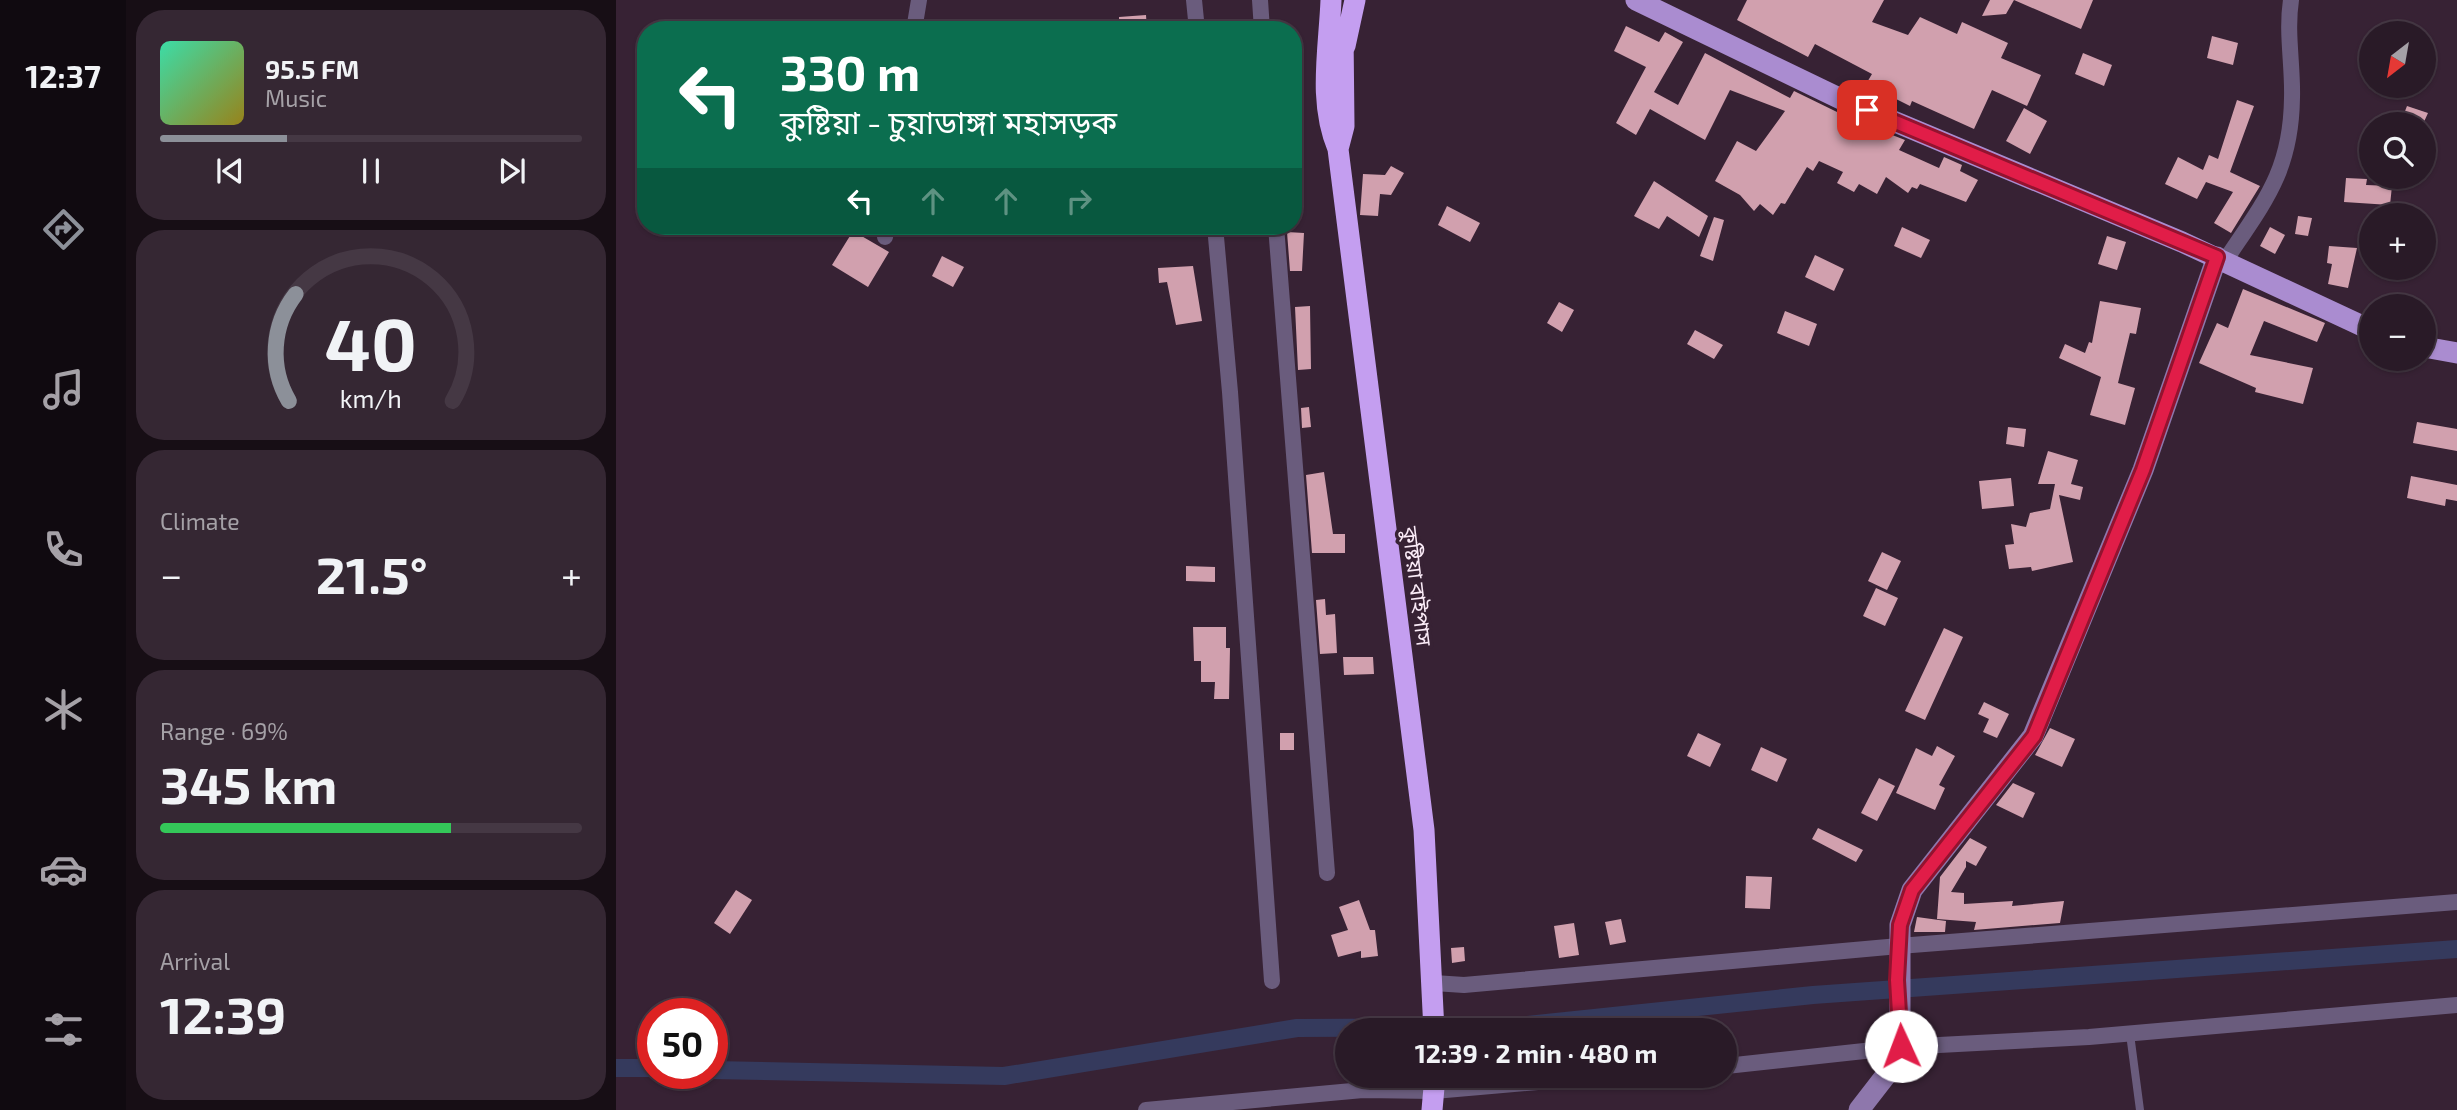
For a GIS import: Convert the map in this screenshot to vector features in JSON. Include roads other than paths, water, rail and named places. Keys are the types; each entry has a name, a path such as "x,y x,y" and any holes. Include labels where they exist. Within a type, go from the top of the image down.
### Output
{"highway":[{"path":"1322,0 1329,40"},
{"name":"কুষ্টিয়া বাইপাস","path":"1331,0 1325,94 1329,126 1338,149 1424,830 1434,1018"},
{"name":"কুষ্টিয়া বাইপাস","path":"1338,149 1344,126 1345,0"},
{"path":"1343,60 1348,18 1354,0"}],"main road":[{"path":"1636,0 1843,100 2221,259 2359,324"},
{"path":"1859,1110 1873,1088 1900,1057 1897,980 1900,925 1912,890 2034,736 2143,470 2221,259"},
{"path":"2436,349 2457,353"}],"street":[{"path":"916,21 919,0"},
{"path":"1194,0 1196,21"},
{"path":"1260,0 1261,21"},
{"path":"2221,259 2276,185 2285,156 2292,96 2287,22 2291,0"},
{"path":"1216,235 1231,405 1272,981"},
{"path":"1277,235 1327,873"},
{"path":"1434,986 2457,902"},
{"path":"1737,1064 1901,1041 2130,1034 2457,1005"},
{"path":"1146,1110 1363,1090 1459,1088"}],"lane":[{"path":"2130,1034 2140,1110"}],"waterway":[{"path":"728,1070 1004,1076 1297,1028 1507,1027 1813,995 2457,949"},
{"path":"616,1068 637,1068"}]}
